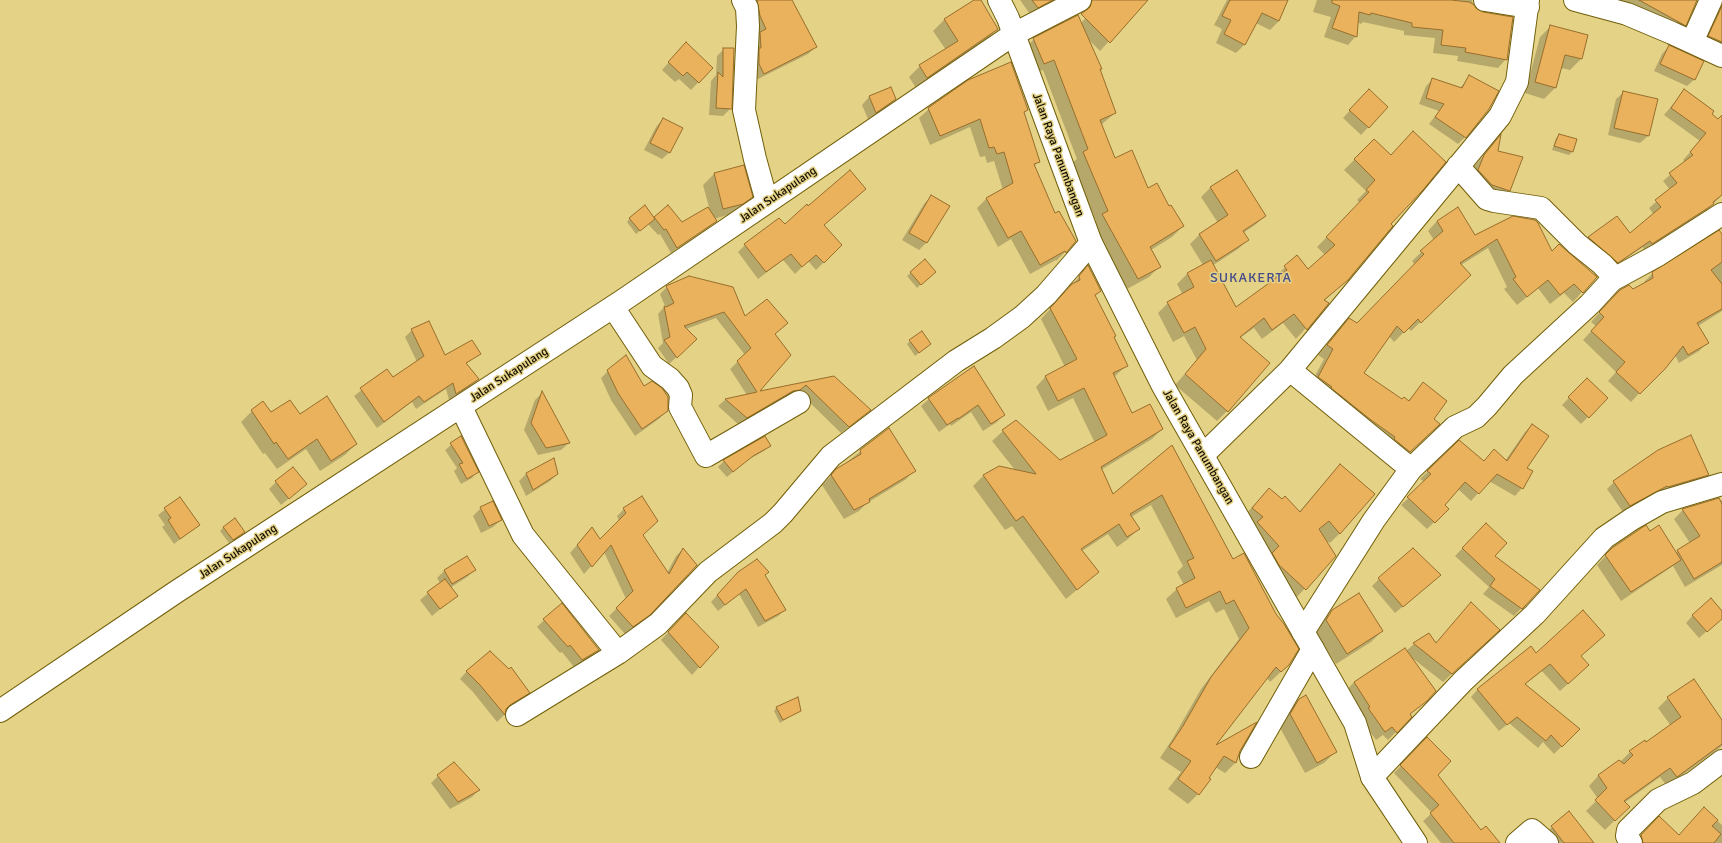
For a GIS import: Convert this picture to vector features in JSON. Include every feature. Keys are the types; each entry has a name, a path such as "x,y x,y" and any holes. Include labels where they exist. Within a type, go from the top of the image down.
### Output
{"street":[{"path":"744,0 747,8 748,26 744,110 755,159 768,202"},
{"name":"Jalan Raya Panumbangan","path":"998,0 1008,18 1091,243 1163,386 1355,723 1372,777 1416,843"},
{"name":"Jalan Sukapulang","path":"0,711 176,592 613,307 1014,34 1080,0"},
{"path":"1203,456 1290,370 1500,116 1517,82 1528,4 1485,0"},
{"path":"1575,0 1627,14 1722,56"},
{"path":"1692,42 1711,0"},
{"path":"1458,166 1488,199 1541,208 1577,244 1602,264 1615,278"},
{"path":"1251,757 1308,641 1374,520 1411,469 1455,428 1476,417 1513,375 1590,304 1615,278 1658,254 1722,214"},
{"path":"517,715 618,654 658,624 708,572 773,523 835,452 956,361 993,338 1022,317 1046,295 1091,243"},
{"path":"613,307 652,366 670,379 678,388 681,395 680,407 706,456 799,402"},
{"path":"1290,370 1411,469"},
{"path":"461,407 523,535 618,654"},
{"path":"1372,777 1463,681 1535,614 1604,538 1632,519 1662,502 1722,484"},
{"path":"1631,843 1627,836 1628,830 1658,800 1693,783 1722,761"},
{"path":"1517,843 1532,830 1547,843"}],"building":[{"path":"757,0 792,0 817,47 764,74 759,64 759,48 761,48 760,32 766,29 760,16"},
{"path":"974,0 981,0 998,29 927,78 919,65 958,41 944,19"},
{"path":"1032,0 1053,0 1038,8"},
{"path":"1092,0 1148,0 1110,43 1081,14 1090,7"},
{"path":"1230,0 1288,0 1279,21 1262,13 1245,45 1224,34 1231,20 1222,16"},
{"path":"1332,0 1451,0 1469,2 1483,12 1513,17 1507,60 1465,52 1466,48 1441,45 1443,30 1412,27 1412,23 1371,13 1370,15 1359,12 1357,37 1332,28 1340,6 1332,3"},
{"path":"1639,0 1697,0 1686,26"},
{"path":"1722,6 1722,42 1708,36"},
{"path":"1078,15 1102,69 1100,69 1116,113 1100,120 1115,158 1132,150 1148,188 1157,183 1169,206 1171,205 1184,226 1150,247 1161,267 1138,279 1102,214 1108,211 1083,152 1088,149 1054,60 1044,64 1033,38"},
{"path":"1550,25 1588,35 1582,59 1565,55 1556,88 1535,82"},
{"path":"686,42 713,68 699,83 687,72 683,76 668,62"},
{"path":"1669,45 1704,61 1695,80 1660,64"},
{"path":"723,48 734,48 732,109 716,108 718,72 723,77"},
{"path":"1011,62 1028,110 1024,112 1040,162 1034,164 1055,213 1059,211 1076,241 1066,253 1065,251 1040,265 1021,231 1008,238 986,198 1013,183 1004,152 997,154 994,147 989,148 980,119 940,136 928,108 968,80"},
{"path":"1469,75 1499,91 1489,109 1466,138 1435,117 1444,104 1426,98 1432,78 1462,88"},
{"path":"891,87 896,99 876,113 869,96"},
{"path":"1369,89 1388,107 1369,128 1349,110"},
{"path":"1684,89 1714,111 1712,114 1718,119 1722,115 1722,195 1713,202 1714,204 1652,244 1650,241 1618,263 1588,237 1617,216 1630,233 1661,207 1655,200 1677,183 1669,173 1693,155 1690,152 1706,133 1671,108"},
{"path":"1623,91 1658,99 1649,136 1614,128"},
{"path":"663,118 683,128 670,153 650,143"},
{"path":"1413,131 1446,162 1423,190 1391,224 1393,226 1348,280 1324,300 1329,303 1307,330 1294,314 1272,330 1264,318 1240,337 1270,363 1228,412 1185,374 1206,349 1195,327 1184,333 1167,302 1194,287 1187,273 1211,260 1236,307 1287,270 1284,266 1297,255 1308,269 1335,245 1326,237 1369,192 1366,190 1375,180 1354,159 1374,139 1391,155"},
{"path":"1501,134 1498,151 1523,157 1510,191 1492,185 1478,170 1484,155"},
{"path":"1559,134 1577,139 1573,152 1554,146"},
{"path":"744,165 753,197 743,204 723,209 714,173"},
{"path":"850,170 866,189 824,225 842,245 824,263 816,255 802,267 791,254 766,272 744,244 779,218 785,224 807,204 808,206"},
{"path":"1237,170 1266,216 1243,231 1249,240 1216,261 1199,234 1228,215 1210,187"},
{"path":"931,195 950,206 927,243 909,233"},
{"path":"645,205 655,219 640,231 629,218"},
{"path":"668,205 682,222 708,207 717,221 677,248 666,229 664,230 654,217"},
{"path":"1458,207 1475,235 1513,216 1535,220 1552,251 1559,244 1597,277 1583,293 1574,284 1560,295 1548,280 1527,297 1513,279 1516,277 1497,239 1460,263 1471,275 1421,323 1418,319 1404,333 1397,326 1364,373 1402,399 1404,397 1409,401 1423,382 1447,401 1434,419 1440,424 1410,452 1394,439 1395,437 1371,420 1318,377 1333,349 1327,345 1349,318 1357,323 1424,254 1420,251 1443,231 1437,221"},
{"path":"1719,230 1722,234 1722,262 1711,270 1722,284 1722,309 1697,323 1709,343 1688,355 1683,346 1665,369 1640,394 1616,372 1625,362 1591,331 1604,317 1599,312 1620,290 1629,285 1633,289 1653,278 1652,272"},
{"path":"925,259 936,272 921,285 910,272"},
{"path":"1088,265 1101,291 1095,295 1116,336 1114,337 1128,366 1113,373 1132,413 1150,404 1163,429 1101,467 1113,494 1172,445 1233,559 1244,553 1276,614 1299,649 1289,665 1281,672 1276,667 1216,745 1257,722 1240,751 1236,763 1224,756 1209,778 1211,779 1199,795 1178,779 1191,761 1169,747 1183,726 1211,677 1249,628 1234,600 1226,604 1220,591 1186,608 1176,588 1195,578 1187,561 1194,558 1162,495 1130,514 1140,529 1127,537 1119,524 1081,549 1099,572 1077,590 1023,516 1016,521 983,475 999,466 1036,474 1002,430 1016,420 1060,460 1107,435 1084,388 1058,401 1045,376 1077,359 1050,308 1072,284 1080,280 1079,276"},
{"path":"689,276 733,287 745,316 767,299 788,323 775,334 791,355 760,391 834,376 871,410 849,427 806,385 800,390 793,391 747,418 725,399 757,392 737,361 751,348 724,312 684,326 697,339 677,358 664,340 670,337 664,306 666,307 674,303 666,286"},
{"path":"429,321 445,355 472,340 481,354 466,363 479,379 456,394 453,383 424,402 419,396 384,422 360,388 387,369 393,377 424,356 411,329"},
{"path":"922,331 931,344 919,353 909,340"},
{"path":"626,355 644,386 652,381 662,388 668,397 668,411 642,429 618,393 607,370"},
{"path":"974,366 1005,415 991,424 978,405 947,425 928,398"},
{"path":"1587,378 1608,398 1589,418 1568,397"},
{"path":"542,391 570,443 546,448 531,423"},
{"path":"327,396 357,444 331,461 317,439 288,459 276,442 274,444 251,410 263,401 271,412 290,400 300,414"},
{"path":"1532,424 1549,436 1527,468 1533,471 1523,489 1497,474 1479,494 1465,482 1445,505 1449,509 1435,523 1407,497 1431,474 1427,471 1459,440 1484,461 1494,449 1507,461"},
{"path":"889,428 916,471 869,499 870,502 854,510 831,475 836,469 861,454 860,450"},
{"path":"1691,435 1709,475 1668,487 1667,486 1630,506 1613,481 1658,450"},
{"path":"461,436 479,472 467,479 459,464 463,463 450,443"},
{"path":"765,436 771,446 753,456 733,472 723,460"},
{"path":"554,458 558,474 533,490 526,473"},
{"path":"1340,464 1375,494 1340,534 1329,521 1319,529 1336,556 1306,590 1279,565 1272,553 1279,546 1257,522 1263,517 1252,508 1269,488 1282,499 1285,496 1300,512"},
{"path":"293,467 307,484 289,499 275,481"},
{"path":"642,496 658,521 643,535 669,574 683,548 697,565 650,615 633,627 616,608 633,591 611,545 592,567 577,545 592,527 600,539 626,513 623,508"},
{"path":"180,497 200,525 180,539 168,520 171,518 164,508"},
{"path":"1719,498 1722,504 1722,562 1694,579 1677,550 1700,536 1682,509"},
{"path":"493,501 502,520 489,526 480,507"},
{"path":"235,518 245,532 233,540 223,527"},
{"path":"1486,523 1507,543 1495,556 1540,590 1522,609 1490,586 1495,579 1462,548"},
{"path":"1646,525 1650,531 1659,525 1681,560 1631,592 1605,555 1612,548"},
{"path":"1413,548 1441,575 1403,607 1378,578"},
{"path":"467,556 476,570 452,584 444,570"},
{"path":"757,559 769,572 765,575 786,610 765,621 746,589 725,605 717,595 738,572"},
{"path":"445,579 458,596 440,609 427,592"},
{"path":"1359,593 1383,631 1347,654 1326,620 1332,610"},
{"path":"1711,598 1722,611 1722,619 1707,632 1692,615"},
{"path":"1471,602 1500,630 1452,674 1413,643 1429,633 1436,643"},
{"path":"562,603 599,650 582,660 570,645 568,647 543,619"},
{"path":"1583,610 1605,635 1581,656 1589,665 1568,684 1550,664 1525,684 1580,729 1562,747 1551,735 1546,741 1517,717 1507,725 1477,689 1531,646 1536,653"},
{"path":"686,613 719,647 700,668 668,632"},
{"path":"1405,648 1436,691 1427,701 1410,714 1412,717 1397,733 1392,727 1385,732 1368,708 1370,707 1354,682"},
{"path":"490,651 509,669 511,667 530,693 510,705 506,709 505,715 466,671"},
{"path":"1694,679 1722,720 1722,744 1677,777 1670,768 1624,801 1630,807 1615,821 1595,800 1607,788 1598,775 1619,760 1624,764 1633,755 1629,751 1645,740 1646,742 1681,717 1667,697"},
{"path":"1306,695 1337,752 1317,763 1290,714 1299,699"},
{"path":"798,697 801,711 783,720 776,707"},
{"path":"1427,737 1451,761 1438,775 1481,830 1486,826 1500,843 1454,843 1430,813 1439,805 1400,765"},
{"path":"454,762 480,790 458,802 437,775"},
{"path":"1704,807 1718,820 1712,826 1721,834 1714,843 1643,843 1641,835 1659,816 1679,835"},
{"path":"1569,811 1594,843 1564,843 1551,826"}],"district":[{"name":"SUKAKERTA","path":"1251,278"}]}
